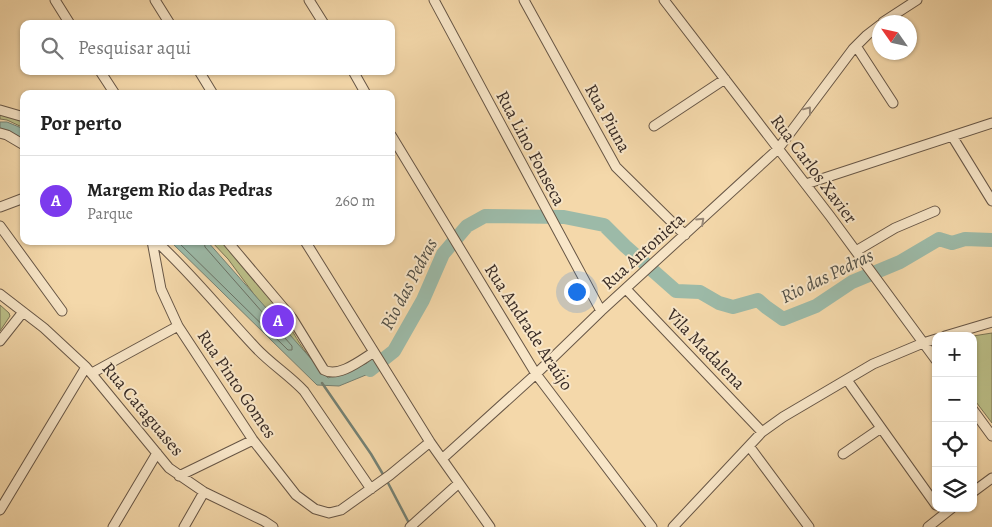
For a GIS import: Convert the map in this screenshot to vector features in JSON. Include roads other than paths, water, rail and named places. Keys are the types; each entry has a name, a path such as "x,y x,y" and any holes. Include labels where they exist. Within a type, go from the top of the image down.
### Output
{"street":[{"path":"55,0 68,20"},
{"path":"155,0 168,20"},
{"path":"309,0 322,20"},
{"name":"Rua Lino Fonseca","path":"434,0 601,311"},
{"name":"Rua Piuna","path":"524,0 616,167 685,235"},
{"name":"Rua Carlos Xavier","path":"664,0 806,184 932,355"},
{"path":"894,15 917,0"},
{"name":"Rua Antonieta","path":"442,458 536,374 601,311 778,149 856,46 872,31"},
{"path":"856,46 892,103"},
{"path":"103,75 112,90"},
{"path":"202,75 211,90"},
{"path":"355,75 364,90"},
{"path":"654,126 725,79"},
{"path":"0,110 20,115"},
{"path":"806,184 992,123"},
{"path":"0,133 20,143"},
{"path":"952,136 992,201"},
{"name":"Rua Andrade Araújo","path":"395,142 536,374 652,527"},
{"path":"0,207 20,200"},
{"path":"856,251 901,225 935,211"},
{"path":"0,226 62,311"},
{"name":"Rua Pinto Gomes","path":"153,245 161,289 178,326 253,440 296,495 321,512 335,512 341,510 374,487"},
{"path":"160,245 175,258 257,349 304,391 374,487 430,442"},
{"path":"231,245 274,294 292,318 324,370 334,372 375,354"},
{"path":"307,245 430,442 490,527"},
{"name":"Vila Madalena","path":"626,289 762,432"},
{"name":"Rua Cataguases","path":"0,294 50,333 89,370 169,468 204,492 273,527"},
{"path":"0,341 23,312"},
{"path":"958,332 992,322"},
{"path":"0,510 89,370 178,326"},
{"path":"673,527 762,432 799,407 873,364 932,340"},
{"path":"847,380 932,499"},
{"path":"977,415 992,436"},
{"path":"843,454 881,428"},
{"path":"179,476 253,440"},
{"path":"749,446 809,527"},
{"path":"113,527 157,453"},
{"path":"977,489 992,478"},
{"path":"410,527 459,483"},
{"path":"184,527 204,492"},
{"path":"928,527 941,512"}],"water":[{"path":"0,122 7,122 20,127 20,139 0,129"},
{"path":"174,245 211,245 328,378 373,361 378,370 339,386 317,385"}],"waterway":[{"name":"Rio das Pedras","path":"370,370 394,351 423,300 443,254 467,226 485,216 564,217 604,225 676,291 700,292 719,303 733,307 758,300 783,319 816,306 852,282 900,262 939,239 952,243 965,239 992,240"},
{"path":"322,383 384,476"},
{"path":"387,481 410,525"}],"place":[{"name":"Margem Rio das Pedras","path":"278,321"}]}
